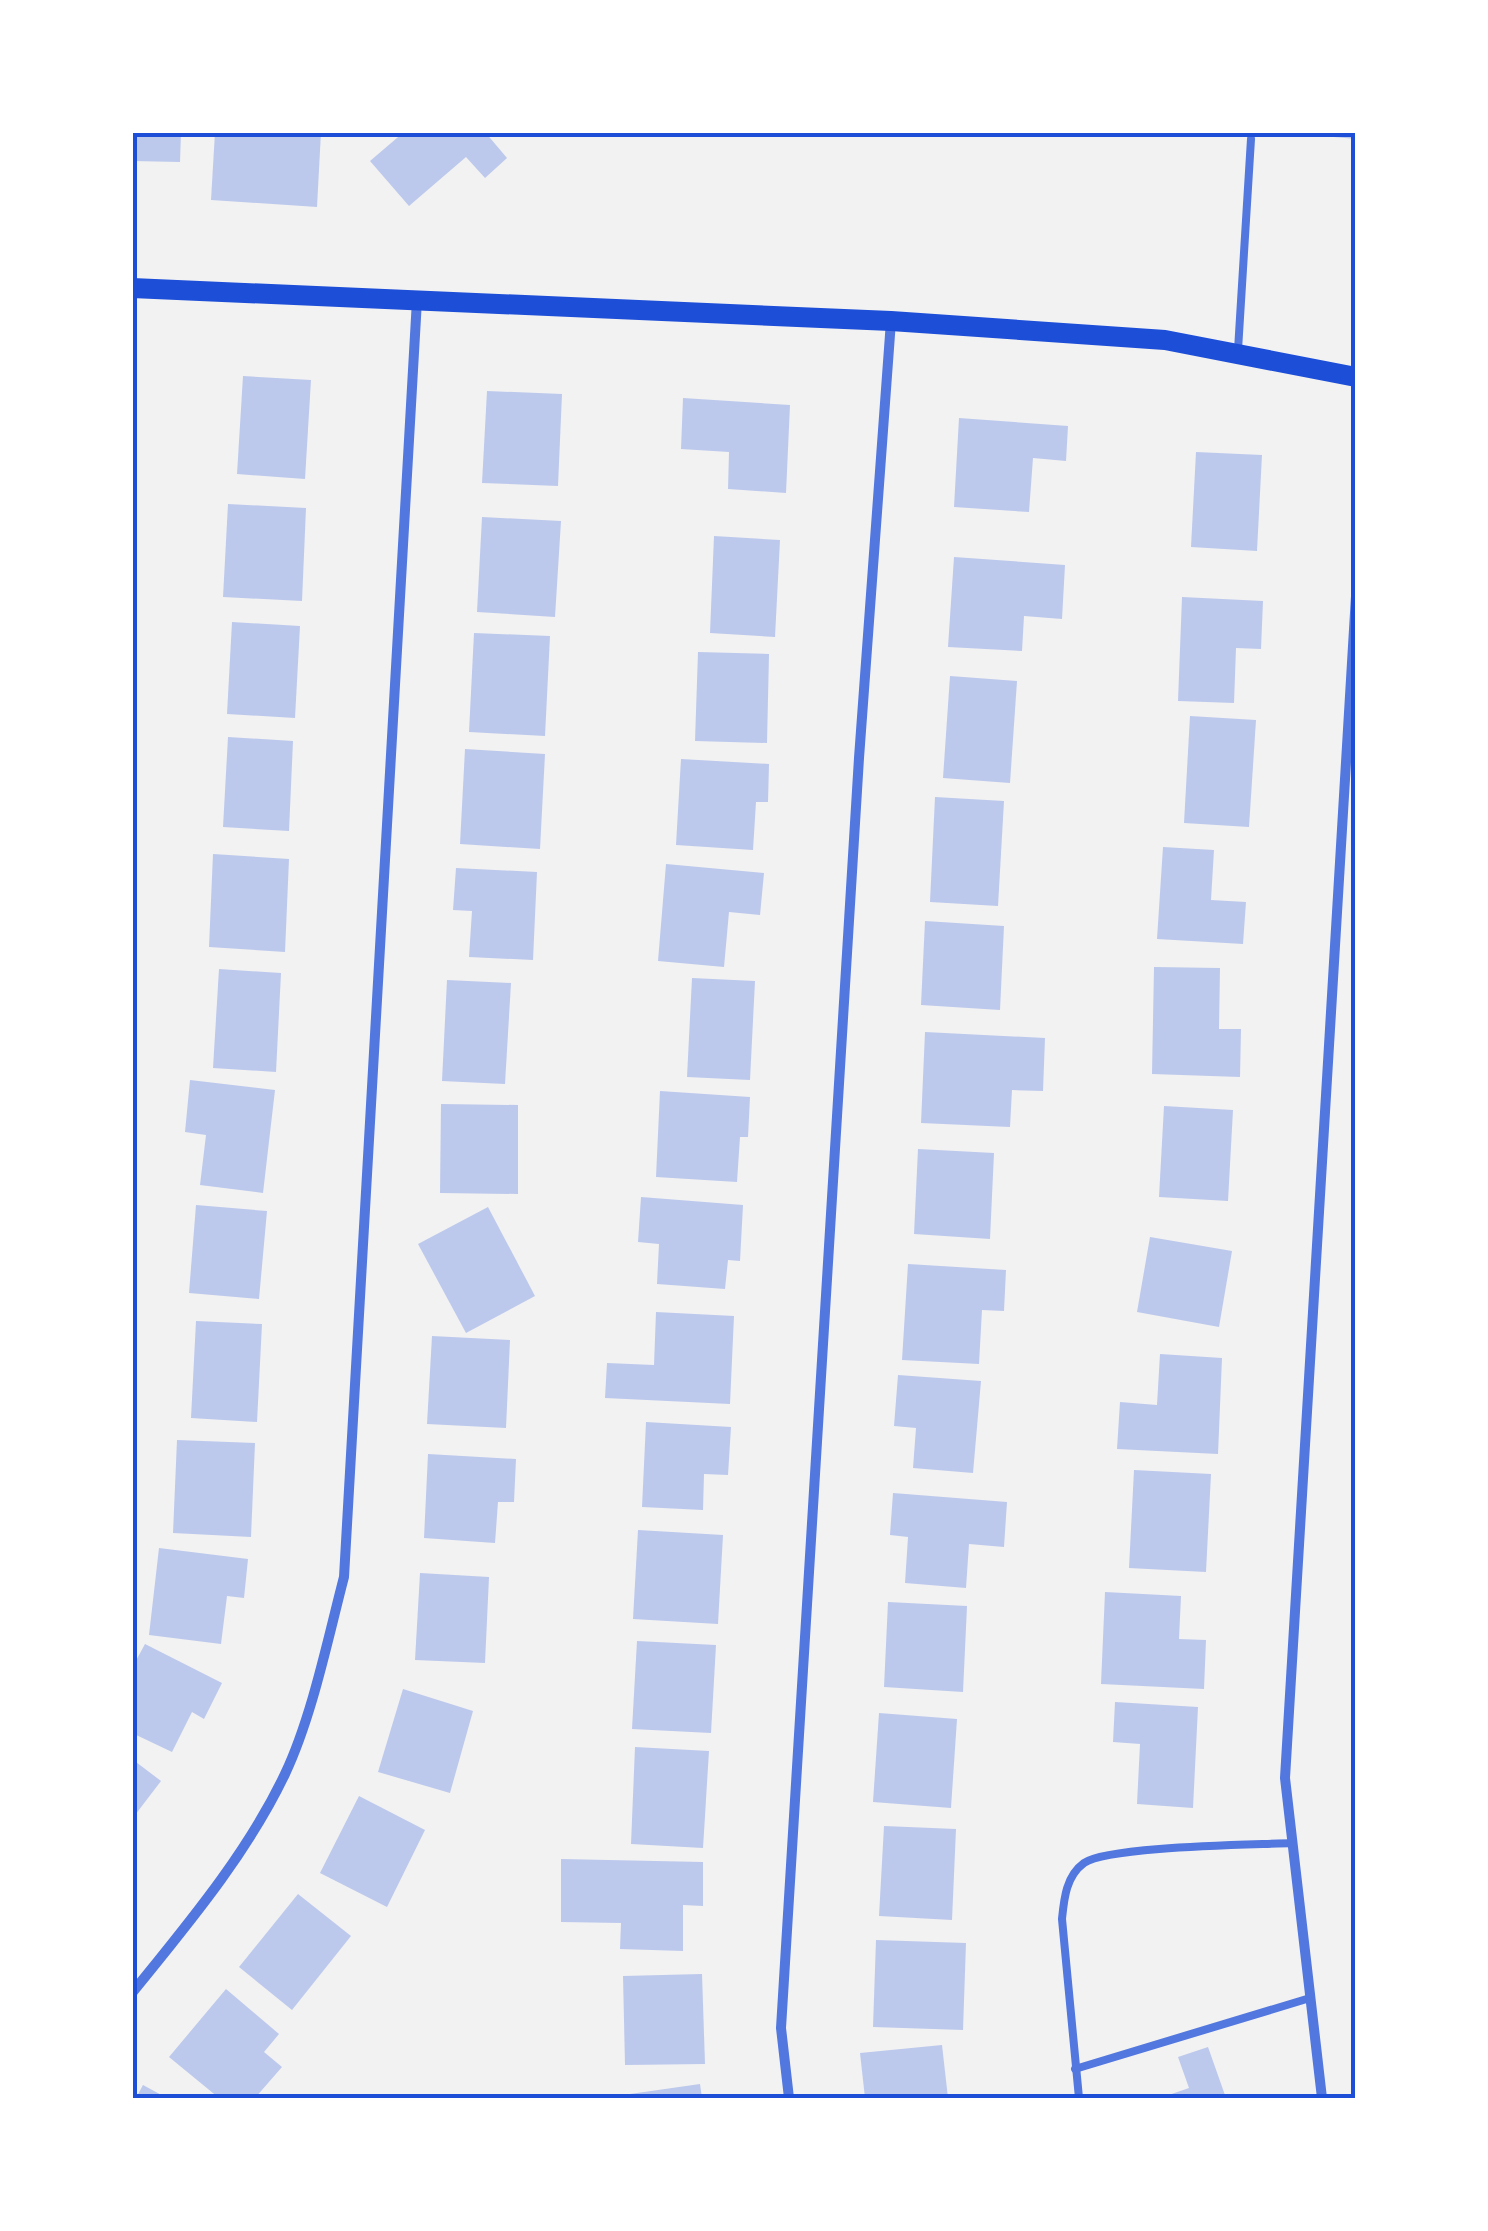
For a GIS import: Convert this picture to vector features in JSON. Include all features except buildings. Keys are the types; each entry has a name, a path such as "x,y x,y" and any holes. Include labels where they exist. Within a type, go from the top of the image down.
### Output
{"main road":[{"path":"132,288 890,321 1165,340 1356,377"}],"street":[{"path":"132,1994 236,1858 286,1774 320,1672 344,1576 417,298"},
{"path":"789,2098 781,2028 860,738 890,321"},
{"path":"1322,2098 1285,1778 1356,596"}],"lane":[{"path":"1237,354 1250,140"},
{"path":"1079,2098 1062,1920 1065,1892 1082,1864 1097,1857 1192,1847 1293,1843"},
{"path":"1075,2068 1310,1998"}]}
